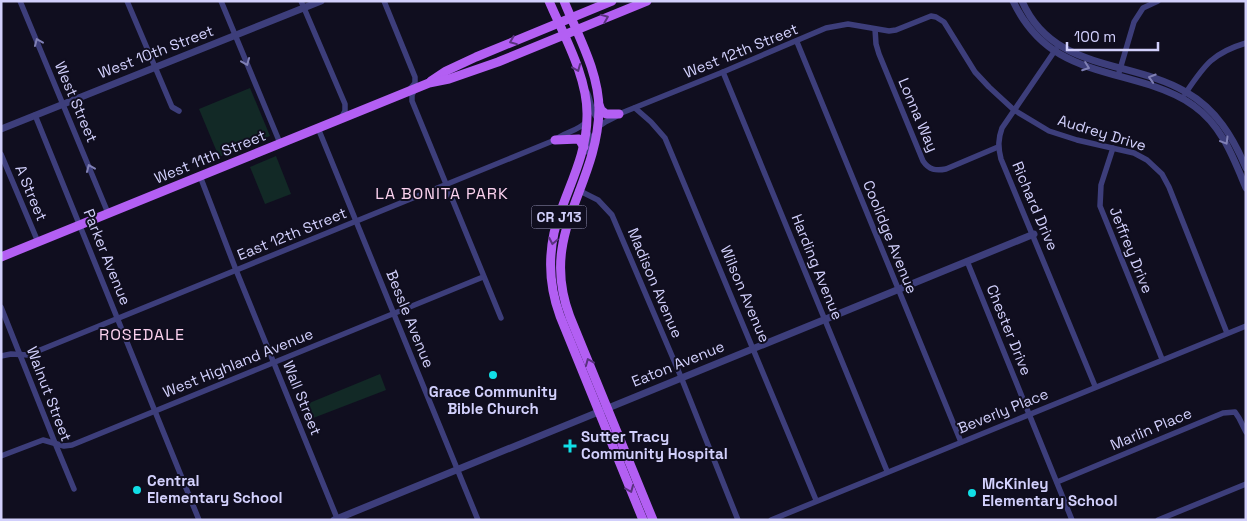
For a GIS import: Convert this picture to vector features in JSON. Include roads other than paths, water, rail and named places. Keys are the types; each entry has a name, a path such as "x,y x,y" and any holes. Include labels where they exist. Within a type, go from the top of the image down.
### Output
{"main road":[{"path":"550,1 558,23"},
{"path":"564,1 576,30"},
{"name":"West 11th Street","path":"428,83 446,71 471,59 612,1"},
{"name":"West 11th Street","path":"1,257 428,83 448,79 491,65 646,1"},
{"name":"CR J13","path":"558,23 583,85 587,107 584,147 575,189"},
{"name":"CR J13","path":"576,30 594,74 602,121 597,130 588,169 575,189 556,226 550,264 552,286 560,316 653,520"},
{"path":"599,105 606,114 619,114"},
{"path":"555,140 579,139 584,147"},
{"name":"CR J13","path":"603,409 643,520"}],"street":[{"name":"West Street","path":"20,1 108,213"},
{"path":"127,1 172,107 178,111"},
{"path":"221,1 280,143"},
{"name":"West 10th Street","path":"1,129 235,36 303,5 320,1"},
{"path":"384,1 415,76 412,101 501,318"},
{"path":"1013,1 1025,22 1037,36 1057,48 1119,73 1156,79 1200,101 1221,123 1234,142 1246,168"},
{"path":"1022,1 1031,17 1057,48"},
{"path":"1119,73 1138,14 1143,8 1158,1"},
{"path":"303,5 345,104 345,111 341,118"},
{"name":"Audrey Drive","path":"875,29 896,30 931,16 936,17 944,22 975,72 1014,110 1049,131 1134,153 1147,160 1162,174 1227,333"},
{"name":"West 12th Street","path":"619,114 797,42 826,28 848,24 875,29"},
{"name":"Lonna Way","path":"875,29 879,54 926,166 938,171 998,148"},
{"name":"Coolidge Avenue","path":"797,42 961,442"},
{"path":"1185,95 1210,60 1222,52 1246,43"},
{"name":"Richard Drive","path":"1057,48 1002,128 998,137 998,148 1095,386"},
{"name":"Harding Avenue","path":"723,72 886,471"},
{"path":"583,85 591,100 593,114 602,121 614,119 619,114"},
{"path":"1185,95 1204,114 1224,139 1246,188"},
{"name":"Wilson Avenue","path":"634,108 651,122 665,138 816,500"},
{"name":"Parker Avenue","path":"35,115 199,520"},
{"path":"585,126 590,136 587,158 588,169"},
{"name":"East 12th Street","path":"1,356 28,355 446,185 585,126"},
{"name":"Bessle Avenue","path":"318,128 478,520"},
{"name":"Jeffrey Drive","path":"1113,148 1101,185 1100,206 1162,359"},
{"name":"A Street","path":"1,154 38,242"},
{"name":"Wall Street","path":"200,176 335,519"},
{"name":"Madison Avenue","path":"575,189 598,200 612,215 681,377 738,520"},
{"name":"Eaton Avenue","path":"335,519 1034,234"},
{"name":"Chester Drive","path":"967,261 1072,520"},
{"name":"West Highland Avenue","path":"1,456 36,441 43,440 64,446 72,445 483,277"},
{"name":"Walnut Street","path":"1,307 74,489"},
{"name":"Beverly Place","path":"771,520 886,471 1246,326"},
{"name":"Marlin Place","path":"1057,482 1223,413 1235,412 1246,432"},
{"path":"1158,520 1246,484"}],"place":[{"name":"Grace Community Bible Church","path":"493,375"},
{"name":"Sutter Tracy Community Hospital","path":"570,446"},
{"name":"Central Elementary School","path":"137,490"},
{"name":"McKinley Elementary School","path":"972,493"}],"district":[{"name":"LA BONITA PARK","path":"442,193"},
{"name":"ROSEDALE","path":"142,334"}]}
